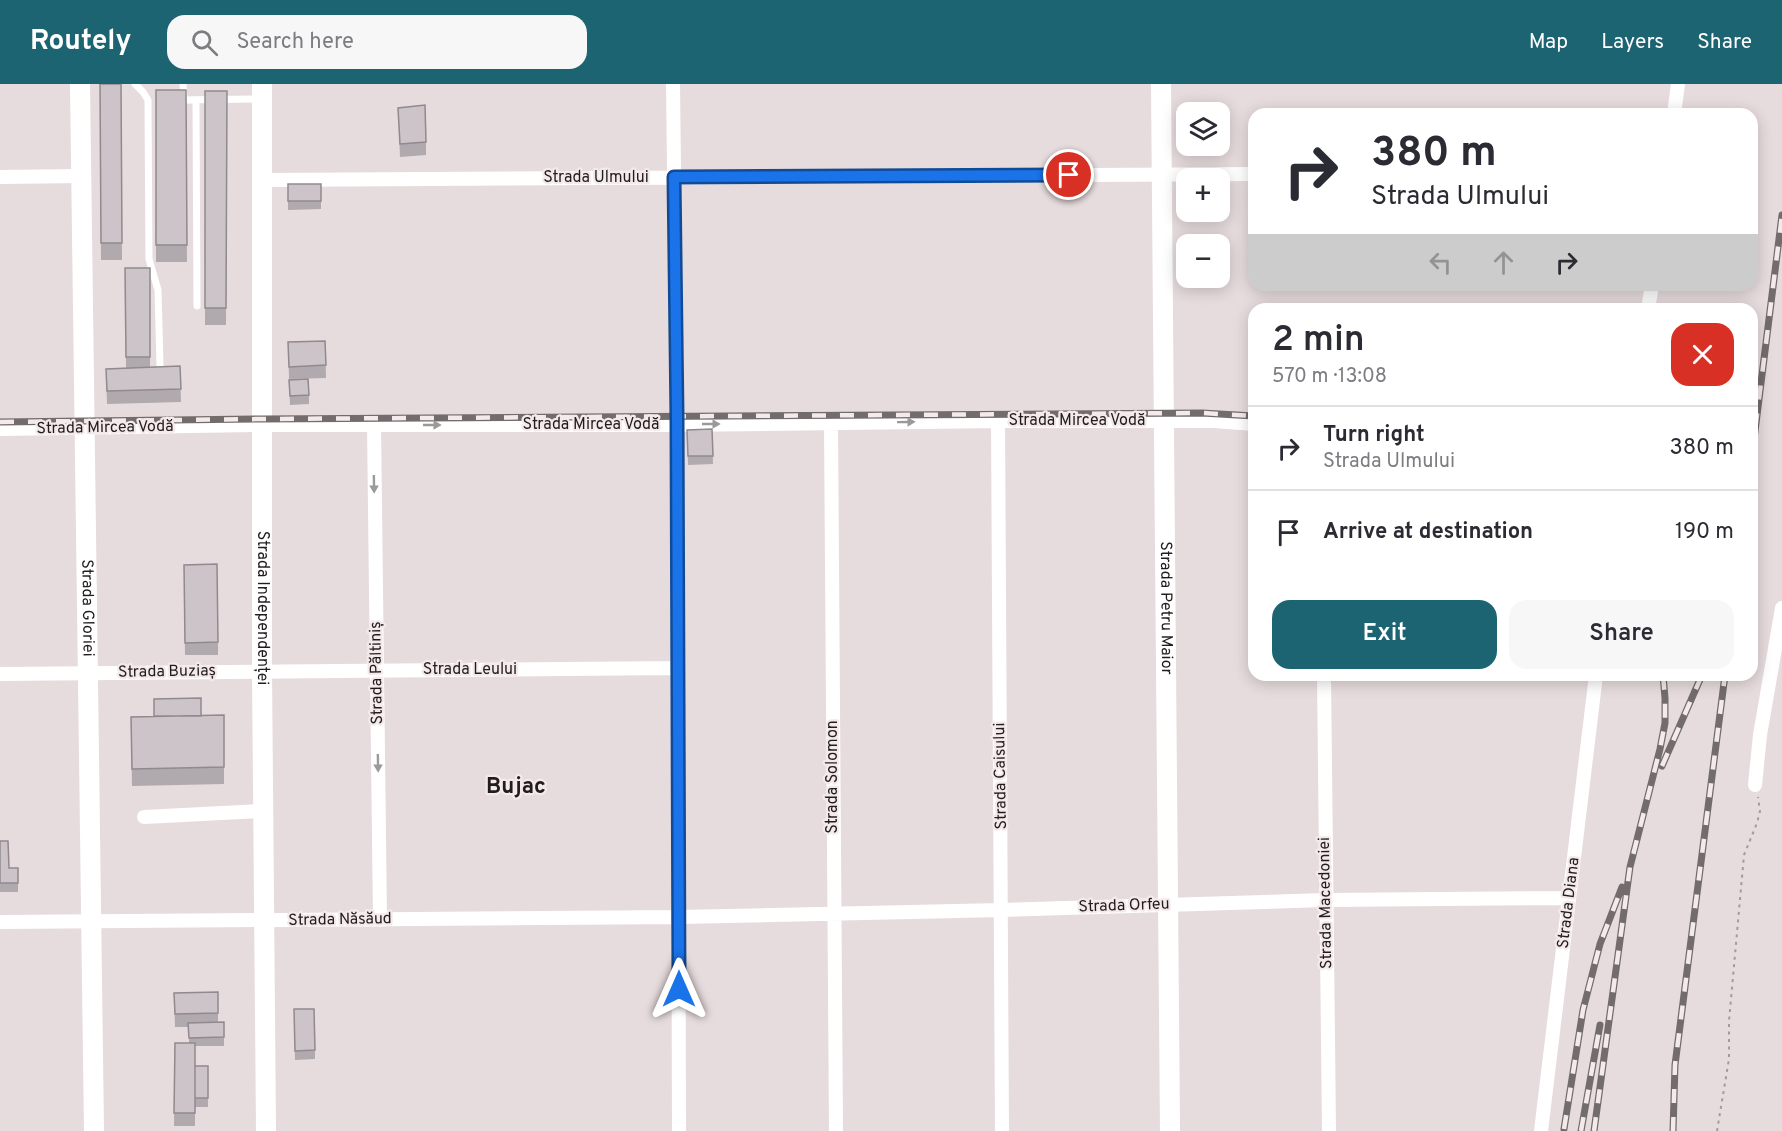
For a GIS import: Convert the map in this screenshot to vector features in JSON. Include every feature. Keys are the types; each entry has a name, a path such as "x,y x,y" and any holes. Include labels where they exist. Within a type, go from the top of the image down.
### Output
{"street":[{"name":"Strada Gloriei","path":"80,84 94,1131"},
{"path":"673,84 677,424 679,1131"},
{"name":"Strada Petru Maior","path":"1161,84 1170,1131"},
{"path":"1675,108 1678,84"},
{"name":"Strada Independenței","path":"262,91 262,670 266,1131"},
{"name":"Strada Ulmului","path":"262,180 1248,174"},
{"path":"0,177 81,176"},
{"name":"Strada Mircea Vodă","path":"0,429 998,421 1214,421 1248,424"},
{"name":"Strada Caisului","path":"998,421 1002,1131"},
{"name":"Strada Solomon","path":"831,423 836,1131"},
{"name":"Strada Păltiniș","path":"374,425 380,920"},
{"path":"1755,785 1760,735 1782,608"},
{"name":"Strada Leului","path":"262,670 678,668"},
{"name":"Strada Buziaș","path":"0,674 262,670"},
{"name":"Strada Macedoniei","path":"1323,681 1329,1131"},
{"name":"Strada Diana","path":"1541,1131 1595,681"},
{"path":"144,817 263,811"},
{"name":"Strada Orfeu","path":"679,917 1326,900 1569,898"},
{"name":"Strada Năsăud","path":"0,922 679,917"}],"lane":[{"path":"135,84 148,100 149,259 158,290 160,365"},
{"path":"183,84 184,100"},
{"path":"172,100 196,100 262,91"},
{"path":"148,100 160,100"},
{"path":"196,100 197,306"}],"path":[{"path":"1717,1131 1729,1059 1729,1022 1744,855 1760,811 1755,785"}],"building":[{"path":"100,84 121,84 122,243 101,243"},
{"path":"156,90 186,90 187,245 156,245"},
{"path":"205,91 227,91 226,308 205,308"},
{"path":"425,105 426,142 400,144 398,108"},
{"path":"288,184 321,184 321,201 288,201"},
{"path":"125,268 150,268 150,357 126,357"},
{"path":"325,341 326,365 289,367 288,342"},
{"path":"180,366 181,389 107,391 106,369"},
{"path":"308,379 309,395 290,396 289,380"},
{"path":"712,429 713,456 688,456 687,430"},
{"path":"217,564 218,642 185,643 184,565"},
{"path":"201,698 201,716 154,716 154,699"},
{"path":"224,715 224,767 132,769 131,717"},
{"path":"0,841 8,841 9,868 18,868 18,883 0,883"},
{"path":"218,992 218,1013 175,1014 174,993"},
{"path":"294,1009 314,1009 315,1050 295,1051"},
{"path":"224,1022 224,1037 189,1038 188,1023"},
{"path":"175,1043 195,1043 195,1113 174,1113"},
{"path":"195,1066 208,1066 208,1098 195,1098"}],"railway":[{"path":"1758,407 1782,215"},
{"path":"0,422 1202,413 1248,416"},
{"path":"1594,1131 1630,867 1665,723 1664,681"},
{"path":"1662,766 1699,681"},
{"path":"1673,1131 1675,1065 1724,681"},
{"path":"1564,1129 1583,1010 1600,944 1622,887"},
{"path":"1581,1131 1600,1025"}],"district":[{"name":"Bujac","path":"516,787"}],"route":[{"path":"679,989 674,177 1069,175"}]}
